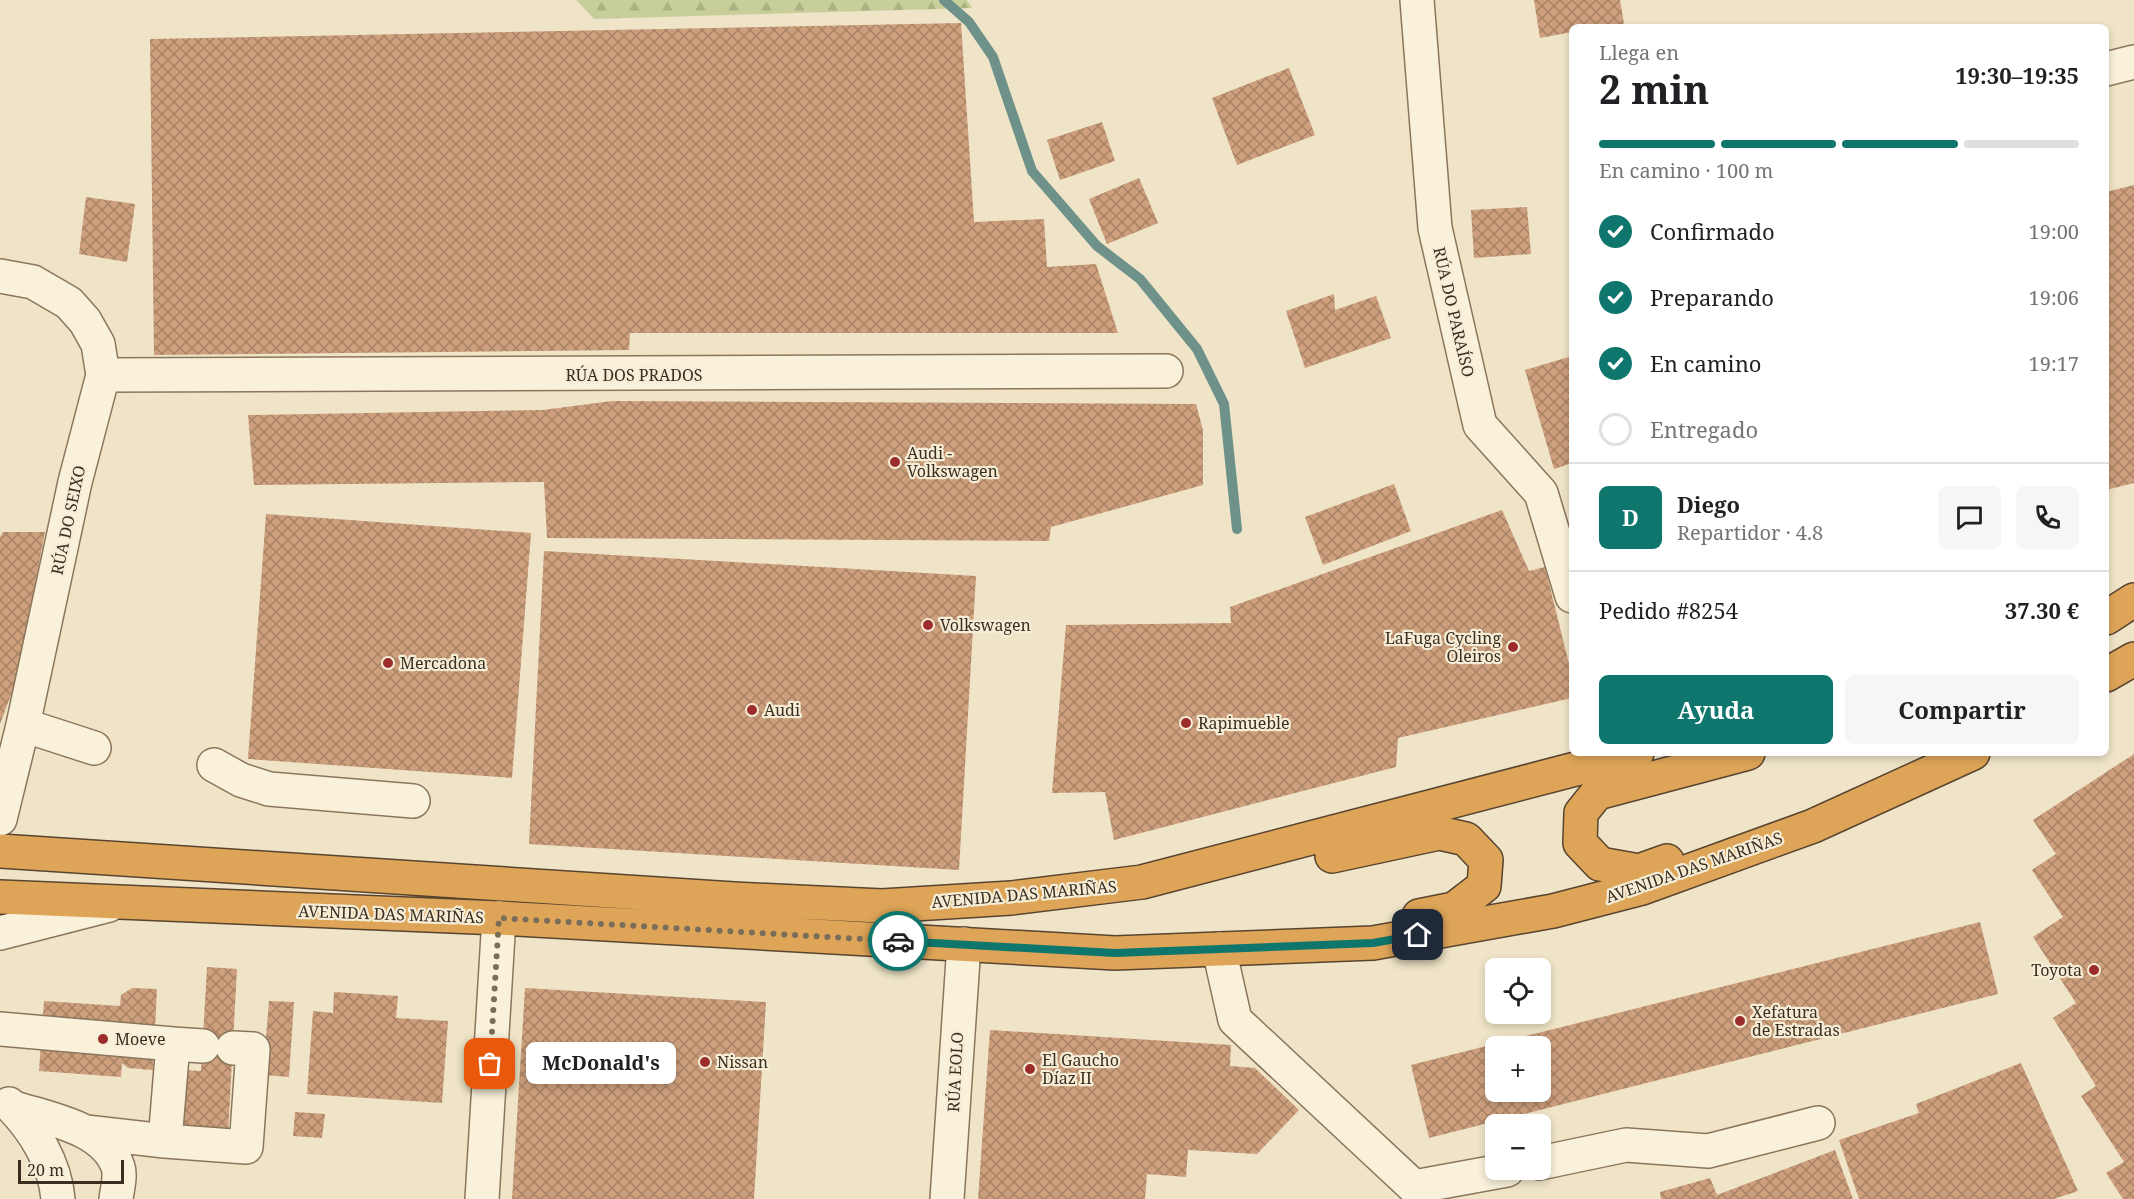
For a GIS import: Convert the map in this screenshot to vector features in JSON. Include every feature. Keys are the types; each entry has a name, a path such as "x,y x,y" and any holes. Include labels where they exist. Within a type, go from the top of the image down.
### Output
{"highway":[{"path":"2109,616 2134,600"},
{"path":"2109,673 2134,658"},
{"name":"AVENIDA DAS MARIÑAS","path":"0,851 734,899 882,906 1011,898 1142,882 1618,756"},
{"path":"1737,756 1597,793 1581,813 1580,843 1600,864 1639,871 1734,838 1813,826"},
{"name":"AVENIDA DAS MARIÑAS","path":"0,897 499,918 1115,953 1373,943 1552,911 1642,888 1813,826 1966,756"},
{"path":"1142,882 1272,870 1375,845 1439,833 1466,839 1486,860 1484,886 1454,909 1376,924 1289,947"}],"street":[{"name":"RÚA DO PARAÍSO","path":"1417,0 1435,228 1480,424 1540,493 1569,586"},
{"path":"2109,68 2134,62"},
{"name":"RÚA DO SEIXO","path":"0,276 33,282 69,303 85,321 98,344 103,375 75,482 24,725 0,819"},
{"name":"RÚA DOS PRADOS","path":"103,375 1166,371"},
{"path":"24,725 94,748"},
{"path":"214,765 241,780 269,789 413,801"},
{"path":"0,933 122,902"},
{"path":"482,1199 499,918"},
{"name":"RÚA EOLO","path":"947,1199 964,944"},
{"path":"1219,949 1235,1020 1414,1187 1485,1174"},
{"path":"0,1029 253,1049 246,1147 86,1132 6,1101"},
{"path":"165,1140 203,1046"},
{"path":"6,1101 45,1152 56,1180 58,1199"},
{"path":"1551,1161 1626,1145 1708,1151 1818,1123"},
{"path":"86,1132 109,1150 118,1168 116,1199"}],"green space":[{"path":"576,0 967,0 972,8 594,19"}],"building":[{"path":"1534,0 1620,0 1624,24 1569,24 1569,33 1540,38"},
{"path":"961,23 974,222 1044,219 1047,267 1096,264 1118,333 630,333 629,350 154,355 150,39"},
{"path":"1289,68 1315,135 1237,165 1212,98"},
{"path":"1102,122 1115,161 1060,180 1047,140"},
{"path":"1139,178 1158,223 1107,244 1089,199"},
{"path":"2134,185 2134,483 2109,489 2109,191"},
{"path":"86,197 135,204 127,262 79,254"},
{"path":"1527,207 1531,254 1474,258 1471,210"},
{"path":"1334,294 1335,310 1376,296 1391,338 1305,368 1286,311"},
{"path":"1569,357 1569,464 1554,469 1525,370"},
{"path":"612,401 1196,404 1203,430 1203,485 1051,527 1049,541 547,538 544,482 254,485 248,415 543,410"},
{"path":"1394,484 1411,531 1323,565 1305,517"},
{"path":"1502,510 1529,571 1545,567 1569,664 1569,699 1398,738 1396,767 1114,840 1105,792 1052,793 1066,625 1231,623 1230,607"},
{"name":"Mercadona","path":"266,514 531,533 512,778 248,759"},
{"path":"3,532 45,532 17,679 0,724 0,537"},
{"name":"Audi","path":"544,551 976,576 959,870 529,844"},
{"name":"Toyota","path":"2134,754 2134,1199 2123,1199 2106,1173 2124,1162 2081,1096 2096,1086 2053,1018 2076,1003 2033,937 2063,917 2032,870 2056,854 2033,820"},
{"name":"Xefatura de Estradas","path":"1980,922 1998,994 1524,1114 1485,1114 1485,1124 1429,1138 1411,1065 1485,1046 1485,1102 1551,1102 1551,1036 1526,1036"},
{"path":"207,967 237,969 228,1134 179,1131 183,1070 201,1071"},
{"path":"132,988 157,989 153,1070 128,1068 122,1063 121,1077 39,1071 44,1001 120,1006 121,995"},
{"path":"525,988 766,1002 754,1199 512,1199"},
{"path":"334,992 398,996 396,1018 448,1021 442,1103 307,1094 313,1011 333,1013"},
{"path":"269,1001 294,1002 289,1077 263,1075"},
{"path":"990,1030 1231,1045 1230,1066 1255,1068 1299,1110 1257,1154 1188,1150 1186,1177 1147,1174 1145,1199 978,1199"},
{"path":"2021,1063 2078,1191 2054,1199 1859,1199 1839,1140 1919,1113 1916,1104"},
{"path":"295,1112 325,1114 322,1138 293,1136"},
{"path":"1835,1150 1853,1199 1661,1199 1660,1192 1710,1178 1717,1195"}],"waterway":[{"path":"944,0 969,22 993,57 1032,171 1097,246 1140,279 1197,349 1224,404 1237,529"}],"way so far":[{"path":"490,1064 499,918 898,941"}],"place":[{"name":"Audi - Volkswagen","path":"895,462"},
{"name":"Volkswagen","path":"928,625"},
{"name":"LaFuga Cycling Oleiros","path":"1513,647"},
{"name":"Mercadona","path":"388,663"},
{"name":"Audi","path":"752,710"},
{"name":"Rapimueble","path":"1186,723"},
{"name":"Toyota","path":"2094,970"},
{"name":"Xefatura de Estradas","path":"1740,1021"},
{"name":"Moeve","path":"103,1039"},
{"name":"Nissan","path":"705,1062"},
{"name":"McDonald's","path":"490,1064"},
{"name":"El Gaucho Díaz II","path":"1030,1069"}],"route":[{"path":"898,941 1115,953 1373,943 1418,935"}]}
